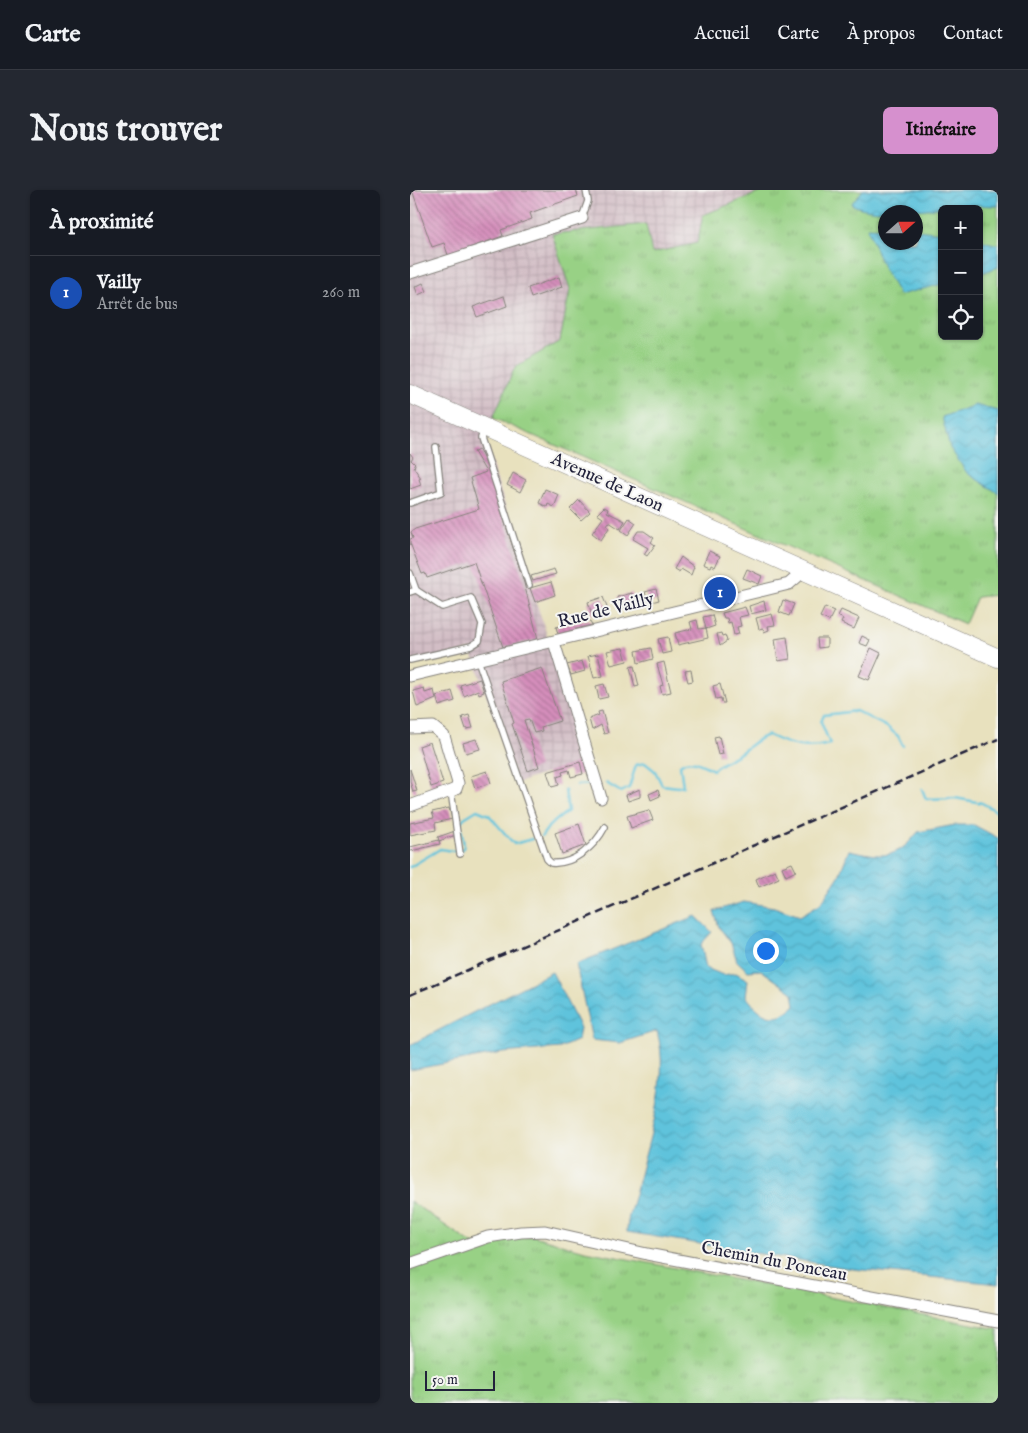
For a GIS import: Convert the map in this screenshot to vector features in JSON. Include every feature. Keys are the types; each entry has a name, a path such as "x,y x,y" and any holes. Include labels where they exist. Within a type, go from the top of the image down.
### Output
{"main road":[{"name":"Avenue de Laon","path":"410,394 998,658"}],"street":[{"path":"410,273 582,218"},
{"name":"Rue de Vailly","path":"410,676 789,584 805,570"},
{"path":"554,642 601,798"},
{"path":"410,728 433,727 444,736 458,783 456,789 410,806"},
{"name":"Chemin du Ponceau","path":"410,1264 488,1237 521,1232 545,1231 676,1260 998,1321"}],"lane":[{"path":"582,218 588,201 586,190"},
{"path":"485,428 481,438 529,585"},
{"path":"410,504 441,492 436,447"},
{"path":"410,573 413,591 442,607 471,598 482,624 479,641 470,646 410,660"},
{"path":"478,660 547,859 551,863 560,864 592,848 605,827"},
{"path":"451,791 460,854"}],"shaded area":[{"path":"410,190 766,190 703,215 697,243 652,254 646,224 552,234 570,289 560,341 515,367 493,418 485,443 587,760 517,783 471,650 410,665"}],"green space":[{"path":"766,190 998,190 998,595 977,597 965,624 493,418 515,367 560,341 570,289 552,234 646,224 652,253 697,243 703,215"},
{"path":"410,1201 472,1244 534,1236 585,1251 998,1329 998,1403 410,1403"}],"water":[{"path":"863,190 998,190 998,206 938,205 938,208 923,209 923,205 878,205 878,211 876,211 851,204"},
{"path":"867,227 878,228 878,250 923,250 923,231 938,233 938,285 899,295 882,265"},
{"path":"983,241 998,245 998,267 983,273"},
{"path":"975,405 998,411 998,493 967,473 950,448 942,417"},
{"path":"955,825 974,825 998,838 998,1284 853,1269 627,1232 629,1216 652,1131 660,1090 661,1050 657,1031 620,1043 592,1040 576,964 696,916 712,932 701,944 706,968 723,975 736,973 748,980 746,996 751,1003 768,1015 781,1015 795,1005 793,993 761,970 748,971 737,961 731,943 719,927 714,911 744,902 774,907 800,916 821,903 839,876 849,850 880,855 888,854 902,848 918,832"},
{"path":"552,972 580,1028 578,1040 560,1048 502,1053 410,1070 410,1045"}],"building":[{"path":"412,190 576,190 578,196 530,213 532,219 501,230 503,236 448,255 444,243 432,247"},
{"path":"559,277 562,287 531,298 528,288"},
{"path":"423,283 427,291 418,295 415,287"},
{"path":"504,296 507,306 477,317 473,307"},
{"path":"479,449 488,469 523,579 538,639 503,647 474,562 427,578 425,573 422,574 410,543 410,539 413,538 411,532 415,529 479,509 470,478 486,472 474,452"},
{"path":"410,453 413,457 411,460 415,464 414,468 421,478 419,479 421,485 410,489"},
{"path":"513,473 526,480 520,492 507,485"},
{"path":"545,489 559,495 554,507 548,504 547,507 539,503"},
{"path":"579,500 590,512 581,520 570,509"},
{"path":"604,507 608,509 607,512 625,521 620,529 609,522 607,525 609,528 601,540 592,533 603,518 597,514"},
{"path":"629,518 636,523 628,535 621,530"},
{"path":"638,531 644,531 654,538 651,542 655,545 647,556 644,554 648,548 633,539"},
{"path":"709,551 720,556 715,567 703,564"},
{"path":"681,557 694,567 691,575 681,569 679,572 674,569"},
{"path":"554,569 556,574 533,581 531,576"},
{"path":"747,569 762,576 759,584 743,578"},
{"path":"551,582 555,595 535,602 530,588"},
{"path":"656,589 659,600 648,603 645,592"},
{"path":"632,593 634,605 620,608 617,597"},
{"path":"603,597 608,610 592,615 588,602"},
{"path":"783,600 794,604 789,616 779,612"},
{"path":"764,601 766,610 751,614 749,606"},
{"path":"745,607 748,615 739,617 741,626 737,627 739,634 734,635 731,622 728,623 727,618 724,618 722,613"},
{"path":"825,607 834,611 829,621 820,617"},
{"path":"841,610 859,618 854,629 841,623 843,619 838,616"},
{"path":"772,614 775,625 768,626 769,630 764,632 763,628 759,629 756,618"},
{"path":"712,615 715,626 706,629 703,617"},
{"path":"589,619 592,625 558,634 556,627"},
{"path":"697,620 699,629 706,628 708,638 678,645 675,633 692,629 690,622"},
{"path":"721,633 722,636 725,635 727,641 720,646 717,634"},
{"path":"862,636 870,640 867,646 859,643"},
{"path":"668,637 671,652 662,654 658,639"},
{"path":"787,637 790,659 778,661 775,639"},
{"path":"817,638 827,638 827,647 818,648"},
{"path":"623,648 627,661 611,665 607,651"},
{"path":"651,648 653,659 638,663 636,651"},
{"path":"871,648 881,653 869,680 859,676"},
{"path":"598,654 603,676 594,678 588,656"},
{"path":"582,661 585,671 571,675 567,665"},
{"path":"664,662 671,692 662,694 660,686 663,685 657,664"},
{"path":"634,666 639,686 635,687 630,667"},
{"path":"542,668 560,721 541,727 542,731 534,733 529,719 524,720 539,767 528,771 512,724 514,723 501,681"},
{"path":"691,670 693,681 688,682 685,671"},
{"path":"480,679 484,692 479,694 478,690 464,696 460,685"},
{"path":"604,684 608,697 599,699 596,686"},
{"path":"720,684 725,703 722,703 721,698 716,699 713,686"},
{"path":"424,688 425,693 434,690 436,699 417,707 413,691"},
{"path":"452,691 455,701 439,706 436,696"},
{"path":"602,711 608,733 604,734 601,725 592,730 589,719 599,715 598,712"},
{"path":"469,715 473,728 466,729 462,717"},
{"path":"719,736 723,754 718,755 714,737"},
{"path":"476,739 480,749 466,753 463,743"},
{"path":"430,742 443,783 431,787 419,746"},
{"path":"580,762 583,774 571,777 569,770 562,772 563,775 557,777 559,785 552,787 547,772"},
{"path":"410,769 417,791 413,792 410,781"},
{"path":"487,771 491,783 475,788 471,776"},
{"path":"640,789 640,797 628,801 626,795"},
{"path":"658,790 660,796 651,800 649,794"},
{"path":"449,808 452,819 435,823 436,830 410,835 410,823 434,818 432,812"},
{"path":"649,810 653,820 631,828 627,816"},
{"path":"579,824 586,845 562,854 555,833"},
{"path":"455,831 456,835 439,841 438,837"},
{"path":"439,840 440,844 411,851 410,847"},
{"path":"792,863 796,871 786,876 782,867"},
{"path":"775,870 779,878 759,887 756,879"}],"waterway":[{"path":"606,783 621,792 629,788 636,765 645,763 655,771 662,785 683,786 680,765 684,762 696,762 713,770 768,735 798,746 813,747 830,744 821,722 824,715 856,711 887,727 898,736 903,746"},
{"path":"577,785 593,784"},
{"path":"922,789 926,799 955,798 982,803 998,812"},
{"path":"542,836 549,826 568,811 565,790"},
{"path":"410,867 440,849 453,851 463,849 460,823 464,818 477,810 489,815 514,844 532,839"}],"railway":[{"path":"410,995 998,739"}],"place":[{"name":"Vailly","path":"720,593"}]}
